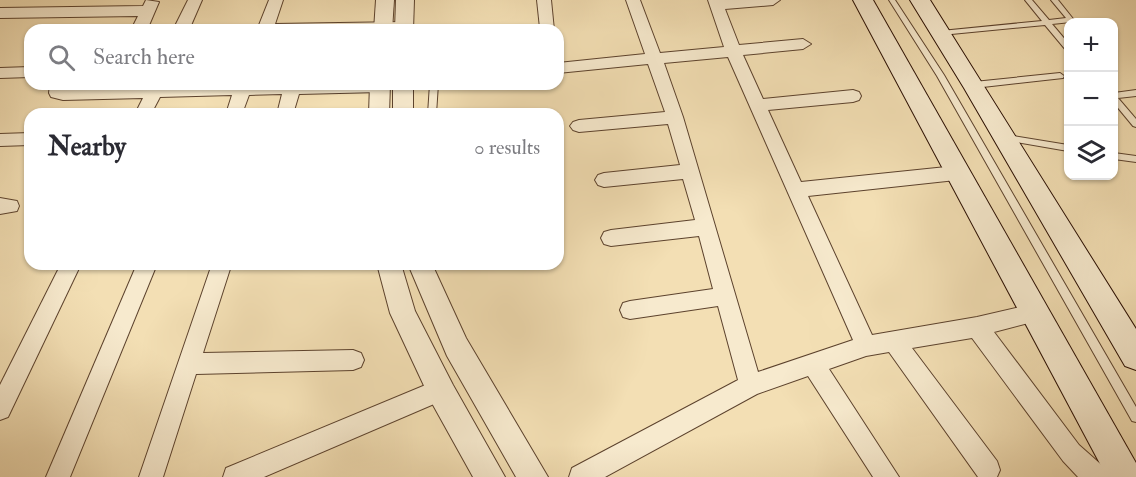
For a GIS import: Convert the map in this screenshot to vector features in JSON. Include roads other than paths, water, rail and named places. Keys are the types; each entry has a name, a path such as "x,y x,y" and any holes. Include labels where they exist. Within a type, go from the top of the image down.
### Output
{"main road":[{"path":"863,0 1125,477"},
{"path":"920,0 974,85 1136,356"}],"street":[{"path":"185,24 195,0"},
{"path":"267,24 276,0"},
{"path":"383,24 385,0"},
{"path":"404,24 405,0"},
{"path":"544,0 547,24"},
{"path":"633,0 675,117 752,385"},
{"path":"773,0 716,2 733,51 866,346"},
{"path":"0,13 85,6 151,5 142,24"},
{"path":"564,67 803,44"},
{"path":"0,73 24,72"},
{"path":"57,90 57,93 63,94 95,90"},
{"path":"146,108 155,90"},
{"path":"236,108 242,90"},
{"path":"287,108 291,90"},
{"path":"379,108 380,90"},
{"path":"403,90 403,108"},
{"path":"758,105 853,96"},
{"path":"579,126 675,117"},
{"path":"0,140 24,139"},
{"path":"604,180 690,171"},
{"path":"796,190 956,173"},
{"path":"611,238 706,227"},
{"path":"0,409 67,270"},
{"path":"58,477 144,270"},
{"path":"151,477 220,270"},
{"path":"391,270 404,313 440,390 490,477"},
{"path":"422,270 435,305 471,377 533,477"},
{"path":"630,310 726,296"},
{"path":"581,477 752,385 866,346 976,327 1036,312"},
{"path":"976,327 1071,453 1096,477"},
{"path":"894,341 988,470"},
{"path":"189,364 353,360"},
{"path":"813,364 887,477"},
{"path":"235,477 440,390"}],"lane":[{"path":"892,0 946,86 1136,417"},
{"path":"1028,0 1064,42"},
{"path":"941,33 1071,20 1054,0"},
{"path":"974,85 1060,76"},
{"path":"432,108 434,90"},
{"path":"1118,96 1136,93"},
{"path":"1118,103 1136,124"},
{"path":"1005,138 1064,147"},
{"path":"1118,157 1136,159"}]}
